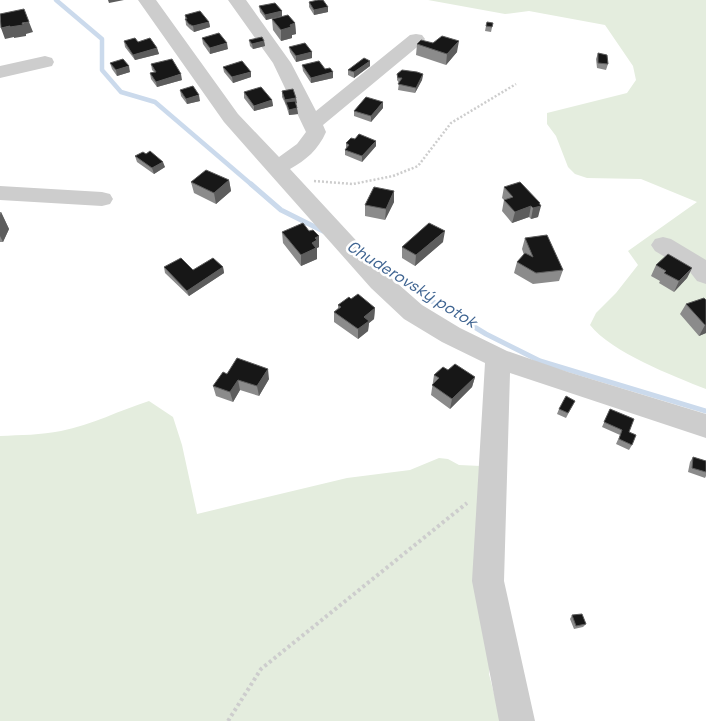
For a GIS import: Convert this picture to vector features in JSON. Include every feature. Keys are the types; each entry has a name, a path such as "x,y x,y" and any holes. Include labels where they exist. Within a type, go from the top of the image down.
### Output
{"street":[{"path":"237,0 282,63 316,132 313,141 283,174"},
{"path":"154,1 231,118 380,282 413,312 451,335 498,358 575,386 706,426"},
{"path":"312,124 416,39"},
{"path":"0,72 45,63"},
{"path":"0,193 109,192 85,214"},
{"path":"663,245 698,266 706,275"},
{"path":"498,358 488,581 517,721"}],"path":[{"path":"283,174 353,184 393,176 418,166 451,123 516,84"},
{"path":"228,721 261,669 491,483"}],"green space":[{"path":"428,0 706,0 706,389 627,354 612,345 590,325 596,313 616,293 638,265 628,251 697,202 641,179 587,178 575,174 568,167 556,136 547,124 547,113 627,93 636,80 633,66 605,25 529,11 505,14"},
{"path":"149,401 173,417 182,445 197,514 347,478 410,470 439,458 448,459 459,465 481,466 492,629 489,674 501,721 0,721 0,436 31,435 61,431 95,421"}],"building":[{"path":"323,0 328,7 314,10 309,2"},
{"path":"275,3 282,11 265,15 259,6"},
{"path":"24,9 29,22 22,23 23,25 1,28 0,14"},
{"path":"200,11 209,22 193,26 189,24 185,19 187,19 185,15"},
{"path":"288,15 295,23 290,25 291,27 281,30 272,19"},
{"path":"487,22 493,23 492,27 486,26"},
{"path":"219,33 227,43 210,48 202,38"},
{"path":"442,36 459,41 447,54 417,44 421,40 433,43"},
{"path":"262,37 264,41 252,44 249,40"},
{"path":"135,38 138,42 150,38 157,48 133,55 124,41"},
{"path":"305,43 312,52 296,56 289,47"},
{"path":"598,53 607,55 608,64 598,63"},
{"path":"364,58 370,61 354,72 348,70"},
{"path":"123,59 129,66 116,70 110,63"},
{"path":"172,59 181,74 156,82 150,73 156,72 151,64"},
{"path":"242,61 251,72 232,77 223,67"},
{"path":"319,61 325,69 330,68 333,72 311,78 302,65"},
{"path":"402,70 423,74 416,88 398,84 402,78 398,78 397,74"},
{"path":"193,86 199,95 186,99 180,90"},
{"path":"261,87 272,100 254,106 244,92"},
{"path":"293,89 296,98 285,100 282,91"},
{"path":"366,97 383,102 371,116 354,111"},
{"path":"295,101 297,108 289,110 286,102"},
{"path":"359,134 376,141 362,156 345,150 349,145 346,143 351,138 355,139"},
{"path":"150,151 163,162 152,168 135,156 143,152 146,154"},
{"path":"206,170 229,180 214,193 191,182"},
{"path":"520,182 541,206 533,208 531,206 515,212 504,200 513,197 504,187"},
{"path":"374,187 394,191 386,209 365,205"},
{"path":"303,223 309,231 313,230 319,236 312,243 316,248 301,255 282,232"},
{"path":"429,223 445,231 416,255 402,247"},
{"path":"547,235 563,270 536,273 517,262 525,253 533,257 525,238"},
{"path":"668,254 692,268 679,281 664,273 666,271 656,265"},
{"path":"181,258 193,270 213,258 223,267 187,291 164,267"},
{"path":"358,294 375,308 364,317 369,321 358,329 334,312 341,307 338,305 349,297 351,299"},
{"path":"704,298 706,300 706,325 686,304"},
{"path":"237,358 268,369 257,386 238,380 230,392 213,386 223,372 227,374"},
{"path":"455,364 475,377 452,399 432,385 439,378 434,375 443,367 448,370"},
{"path":"566,396 575,401 568,413 559,409"},
{"path":"610,409 634,419 629,432 636,435 632,445 619,439 622,430 604,422"},
{"path":"693,457 706,461 706,472 692,468"},
{"path":"582,614 586,624 576,626 572,615"}],"waterway":[{"name":"Chuderovský potok","path":"56,0 102,39 102,70 121,92 155,102 252,185"},
{"name":"Chuderovský potok","path":"251,184 281,210 325,232"},
{"name":"Chuderovský potok","path":"366,254 425,297 486,334 540,361 706,411"}]}
